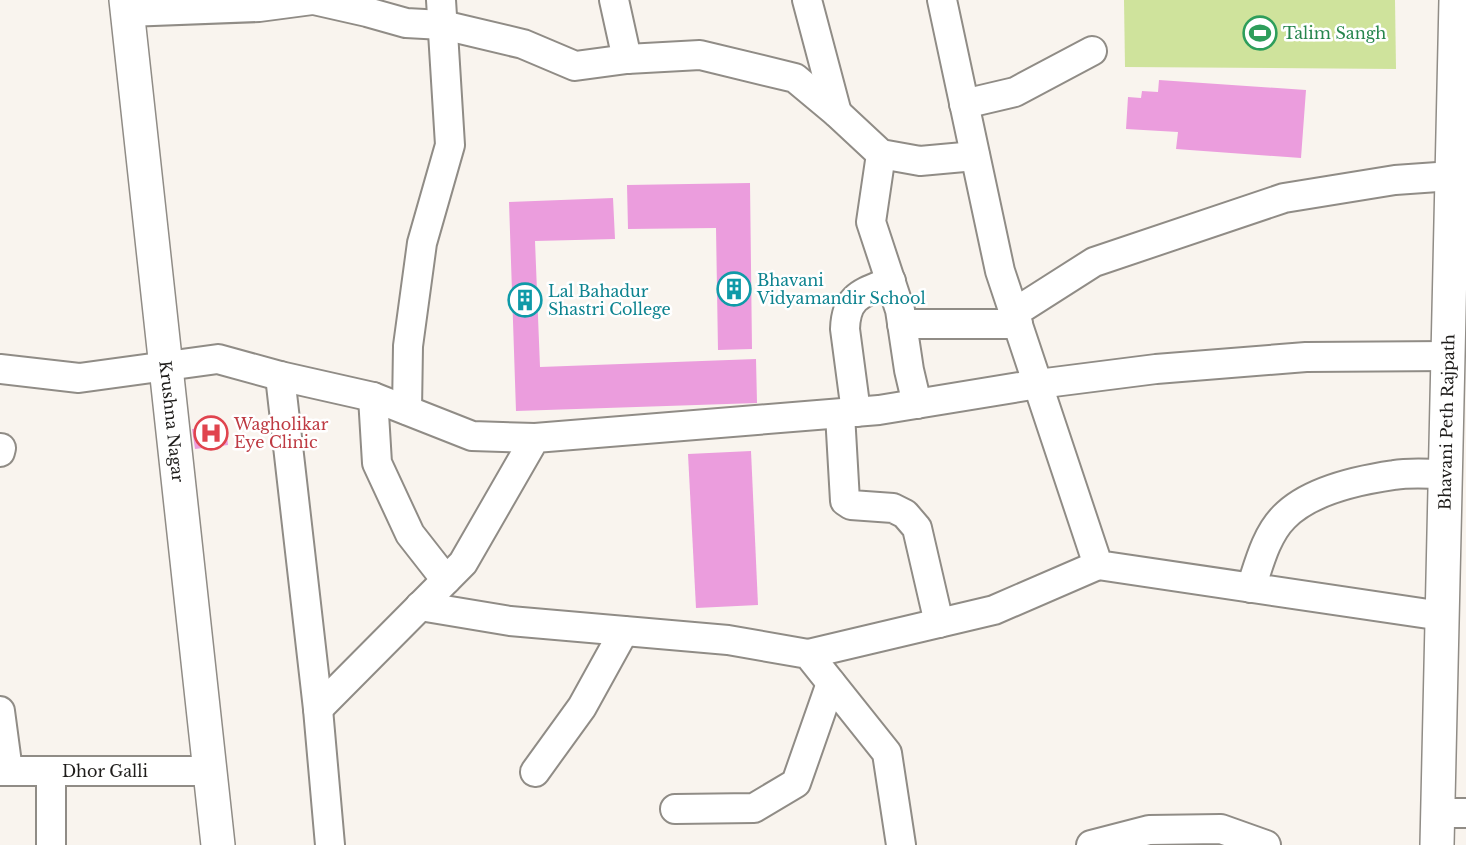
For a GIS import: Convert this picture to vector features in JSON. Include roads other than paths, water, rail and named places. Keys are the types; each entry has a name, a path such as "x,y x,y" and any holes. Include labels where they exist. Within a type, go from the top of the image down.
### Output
{"main road":[{"name":"Bhavani Peth Rajpath","path":"1447,824 1442,615 1452,176 1460,68 1456,0"},
{"name":"Krushna Nagar","path":"127,6 218,845"}],"street":[{"path":"127,6 259,7 313,0 406,23 442,12 575,66 627,59 700,55 795,78 881,153 920,161 975,156"},
{"path":"614,0 627,59"},
{"path":"807,0 837,113"},
{"path":"942,0 1000,271 1098,565"},
{"path":"408,410 408,346 422,243 450,145 442,12"},
{"path":"964,104 1015,92 1092,51"},
{"path":"881,153 871,222 900,310 909,370 917,404"},
{"path":"902,324 1016,318 1094,262 1284,198 1395,180 1452,176"},
{"path":"891,281 857,296 850,304 845,316 848,413 845,501 851,505 893,508 905,514 917,528 939,623"},
{"path":"0,369 80,378 218,359 373,397 472,436 536,438 848,413 1038,384 1156,369 1306,357 1448,356"},
{"path":"280,376 318,709 330,845"},
{"path":"373,397 378,463 410,534 446,580"},
{"path":"318,709 463,563 536,438"},
{"path":"0,453 1,448"},
{"path":"1251,588 1267,544 1283,518 1308,498 1358,482 1396,474 1445,474"},
{"path":"420,606 510,621 728,640 808,654 994,610 1098,565 1442,615"},
{"path":"535,772 582,707 624,631"},
{"path":"808,654 887,753 902,845"},
{"path":"675,809 754,808 796,783 831,683"},
{"path":"0,711 4,771"},
{"name":"Dhor Galli","path":"4,771 210,771"},
{"path":"51,771 51,845"},
{"path":"1091,845 1149,830 1221,829 1265,845"}],"place":[{"name":"Talim Sangh","path":"1260,33"},
{"name":"Bhavani Vidyamandir School","path":"734,289"},
{"name":"Lal Bahadur Shastri College","path":"525,300"},
{"name":"Wagholikar Eye Clinic","path":"211,433"}]}
